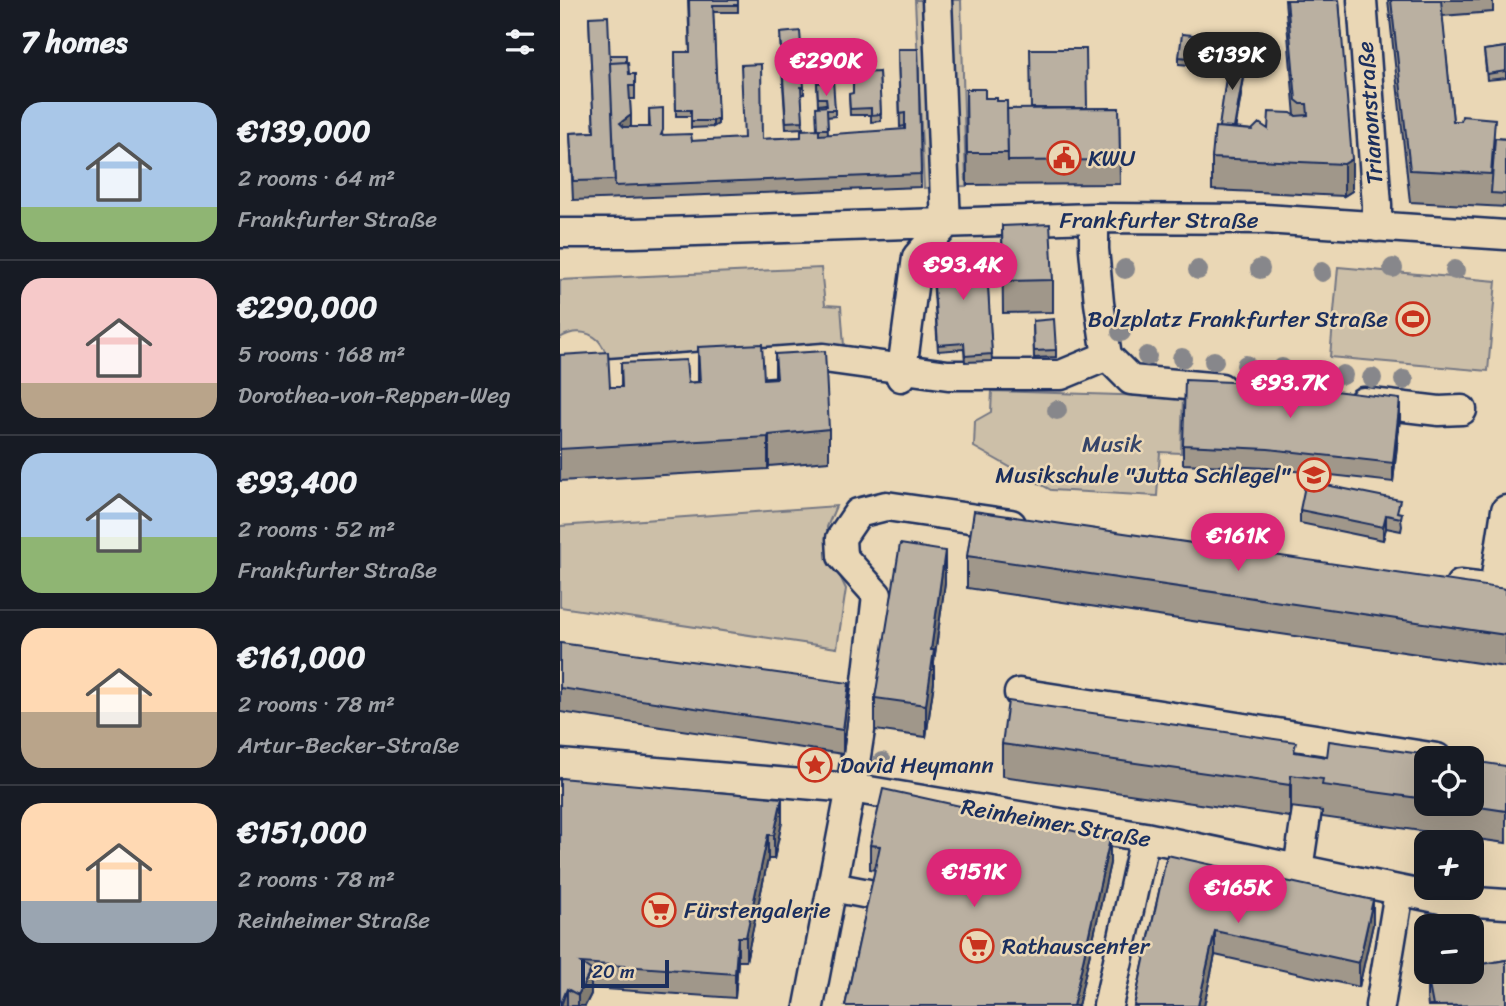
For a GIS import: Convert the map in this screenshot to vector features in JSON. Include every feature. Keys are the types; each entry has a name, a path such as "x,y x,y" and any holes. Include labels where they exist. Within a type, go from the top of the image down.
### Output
{"street":[{"path":"901,372 917,257 946,224 937,0"},
{"name":"Trianonstraße","path":"1362,0 1377,227"},
{"path":"1094,218 1095,262 1107,356 1131,380 1253,390"},
{"name":"Frankfurter Straße","path":"560,233 1094,218 1265,219 1506,235"},
{"path":"560,377 824,358 901,372 1060,375 1107,356"},
{"path":"1334,398 1438,411 1462,410"},
{"path":"809,1006 851,788 852,696 877,595 842,556 841,538 858,513 886,506 1037,527"},
{"path":"1434,582 1494,589 1506,510"},
{"path":"1019,693 1315,752 1414,757"},
{"name":"Reinheimer Straße","path":"560,764 851,788 1145,837 1446,901 1506,904"},
{"path":"1298,869 1307,809"},
{"path":"1108,1006 1145,837"},
{"path":"832,887 874,895"},
{"path":"1380,1006 1399,892"}],"green space":[{"path":"915,0 961,0 966,186 924,188"},
{"name":"Bolzplatz Frankfurter Straße","path":"1338,267 1496,281 1488,371 1330,357"},
{"path":"821,268 825,305 841,306 844,346 611,360 600,342 589,334 574,332 560,338 560,280"},
{"name":"Musik","path":"992,391 1183,397 1181,453 1160,452 1157,496 1051,490 974,447 975,421 991,412"},
{"path":"836,506 827,527 828,551 846,589 837,648 560,607 560,526"}],"building":[{"path":"689,0 738,0 738,5 713,5 718,118 713,121 691,121 691,110 676,110 675,52 690,52"},
{"path":"1287,0 1339,0 1352,159 1344,164 1212,158 1215,127 1252,130 1259,123 1268,129 1269,112 1308,115 1307,104 1296,100"},
{"path":"1391,0 1441,0 1453,121 1461,121 1462,116 1495,119 1491,174 1410,170"},
{"path":"608,16 615,180 573,181 570,133 594,132 589,17"},
{"path":"800,31 804,87 801,87 803,121 786,122 780,33"},
{"path":"1182,34 1203,36 1201,59 1179,57"},
{"path":"1506,47 1506,71 1487,74 1484,50"},
{"path":"898,49 918,49 921,174 615,186 610,63 628,62 629,74 635,74 635,86 629,86 631,115 620,123 624,127 650,127 649,109 663,108 661,135 691,134 692,141 744,138 741,65 761,64 762,139 801,137 801,130 819,129 819,135 905,129 905,113 900,114"},
{"path":"1030,49 1086,49 1087,108 1031,108"},
{"path":"610,55 626,55 626,62 610,63"},
{"path":"1229,56 1246,59 1234,128 1219,127"},
{"path":"832,64 835,110 827,110 828,129 817,129 816,107 827,106 826,98 818,98 817,83 825,82 824,65"},
{"path":"879,72 881,114 871,115 871,108 850,109 849,94 853,93 853,80 859,80 858,73"},
{"path":"966,89 985,89 985,98 1007,101 1008,153 967,153"},
{"path":"1119,108 1120,160 1008,161 1007,109"},
{"path":"1495,138 1506,139 1506,194 1491,193"},
{"path":"1050,224 1053,280 1003,281 1002,226"},
{"path":"986,253 992,354 965,356 964,343 938,345 932,256"},
{"path":"1054,319 1056,350 1034,351 1033,321"},
{"path":"762,344 764,379 777,378 775,354 825,351 829,429 768,437 560,449 560,355 608,352 610,387 622,387 621,363 686,360 688,383 700,382 698,347"},
{"name":"Musikschule \"Jutta Schlegel\"","path":"1185,380 1278,384 1400,399 1393,463 1268,449 1183,445"},
{"path":"1306,481 1400,500 1397,512 1402,513 1401,518 1386,515 1383,527 1300,510"},
{"path":"974,511 1506,589 1506,635 967,556"},
{"path":"900,544 945,551 926,705 875,698"},
{"path":"560,643 849,683 843,730 560,688"},
{"path":"1008,701 1296,742 1294,752 1327,757 1329,741 1414,753 1414,797 1322,785 1323,779 1291,775 1290,785 1002,744"},
{"path":"1484,763 1506,766 1506,811 1484,808"},
{"name":"Fürstengalerie","path":"560,778 782,798 774,835 768,835 746,937 738,937 735,974 581,963 591,970 578,995 567,989 560,1006"},
{"name":"Rathauscenter","path":"883,789 1110,839 1073,1006 845,1006 880,846 870,845"},
{"path":"1167,855 1373,900 1359,963 1215,931 1198,1006 1134,1006"},
{"path":"1506,960 1506,1005 1433,1006 1429,984 1484,984 1484,964"}],"place":[{"name":"KWU","path":"1064,158"},
{"name":"Bolzplatz Frankfurter Straße","path":"1413,319"},
{"name":"Musikschule \"Jutta Schlegel\"","path":"1314,475"},
{"name":"David Heymann","path":"815,765"},
{"name":"Fürstengalerie","path":"659,910"},
{"name":"Rathauscenter","path":"977,946"}]}
